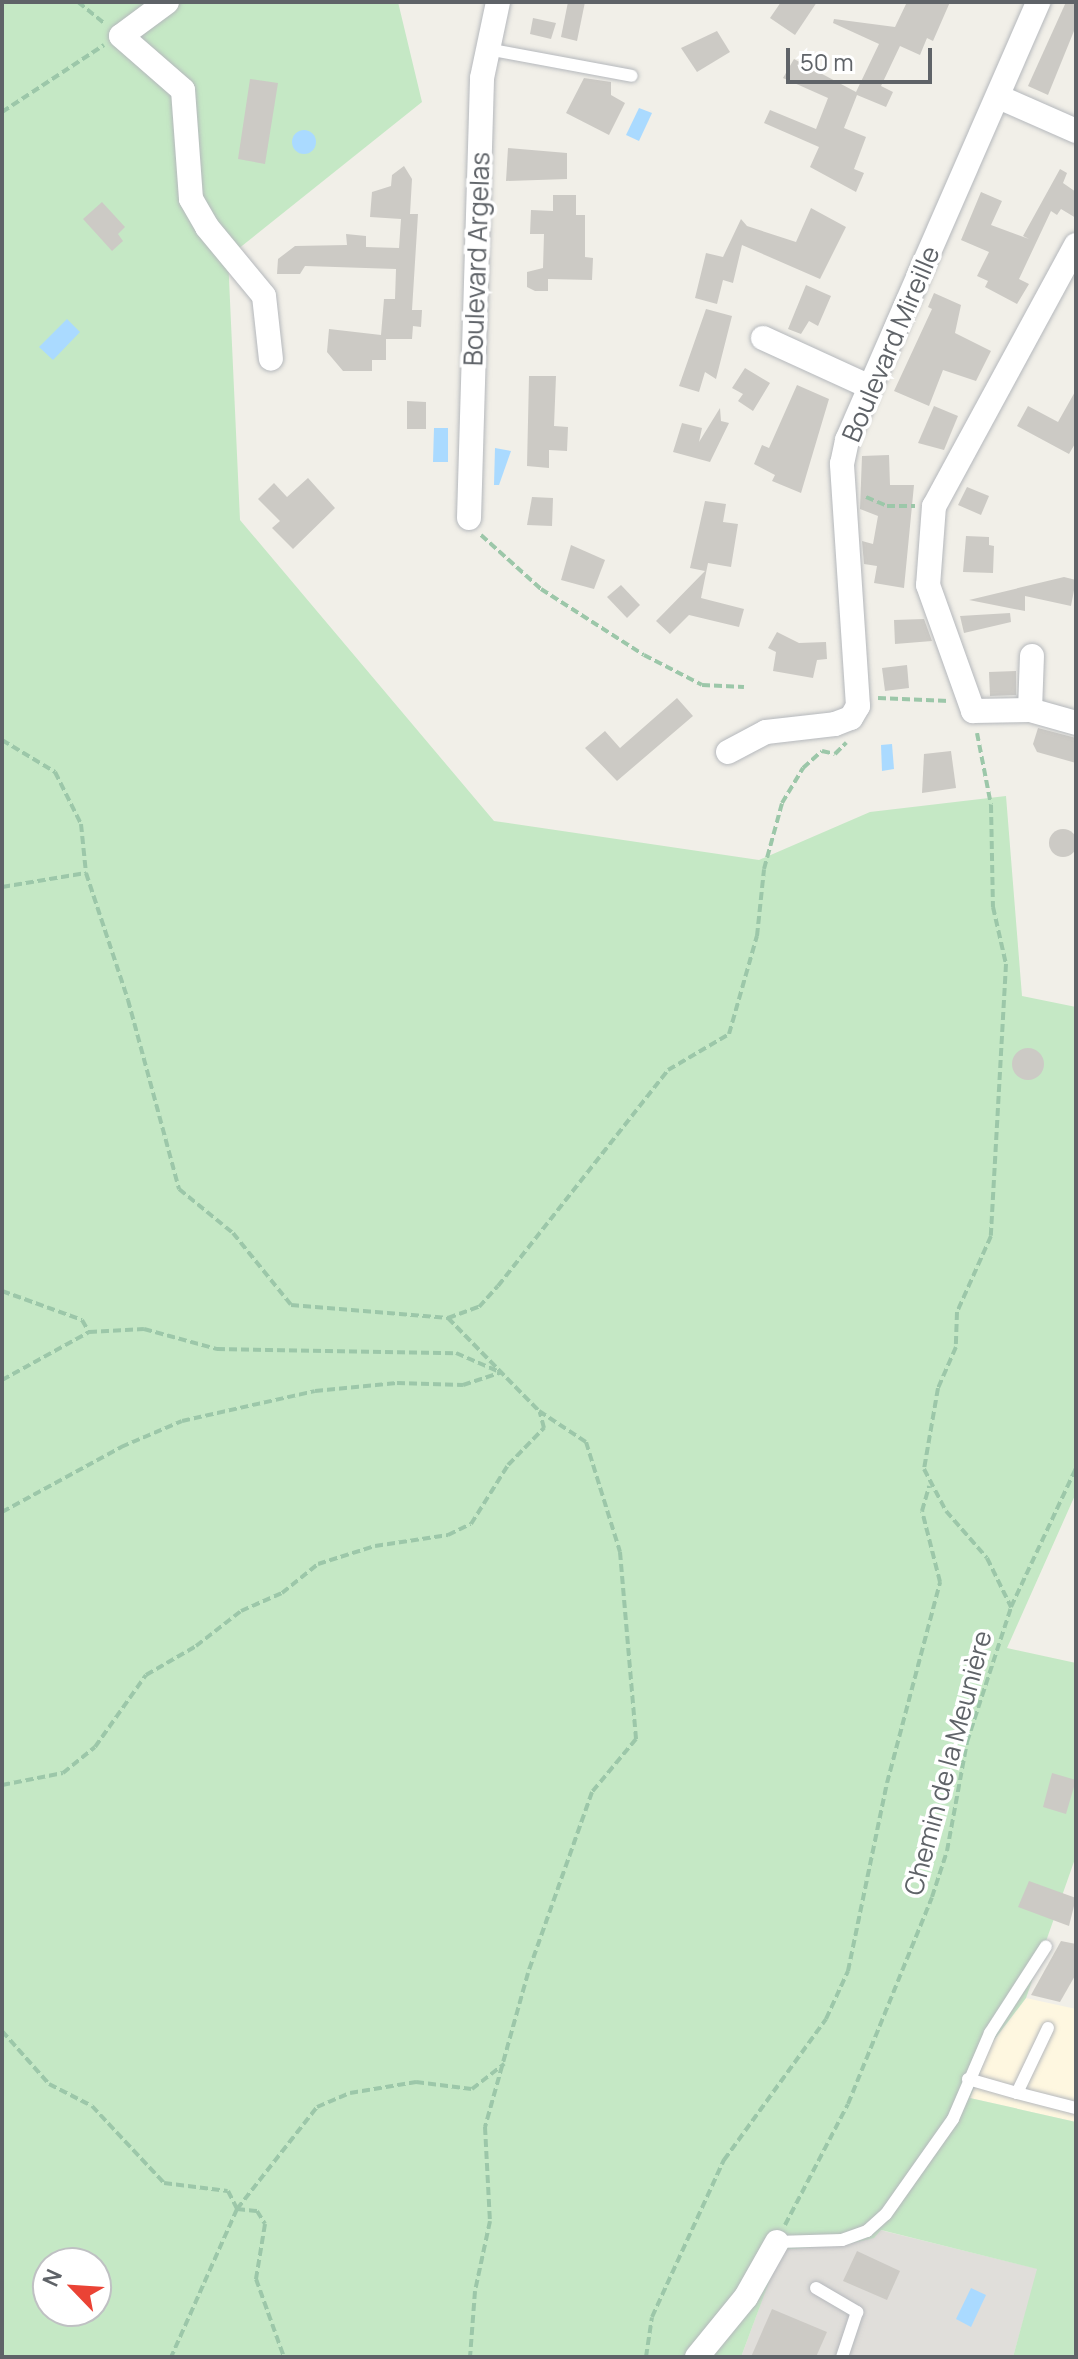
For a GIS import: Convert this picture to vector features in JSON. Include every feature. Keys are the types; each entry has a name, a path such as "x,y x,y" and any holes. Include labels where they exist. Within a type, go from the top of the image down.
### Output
{"street":[{"path":"167,2 121,36 183,90 191,199 207,227 264,296 271,359"},
{"name":"Boulevard Argelas","path":"469,518 487,49 498,2"},
{"name":"Boulevard Mireille","path":"854,707 846,488 842,464 847,440 1038,2"},
{"path":"999,97 1076,131"},
{"path":"1076,245 934,506 928,585 973,711 1030,710 1076,723"},
{"path":"763,338 870,387"},
{"path":"1030,710 1032,656"},
{"path":"728,752 766,732 854,707"},
{"path":"697,2357 746,2297 777,2242"}],"lane":[{"path":"487,49 632,76"},
{"path":"777,2242 842,2240 867,2231 886,2214 935,2147 990,2033 1046,1946"},
{"path":"1017,2093 1048,2028"},
{"path":"968,2079 1076,2108"},
{"path":"816,2288 857,2312 842,2357"}],"path":[{"path":"2,112 76,59 121,36 78,2"},
{"path":"846,488 887,506 934,506"},
{"path":"469,518 472,527 541,589 644,655 702,685 744,687"},
{"path":"2,740 55,772 81,824 86,873 128,1000 179,1189 233,1233 291,1305 457,1319 479,1307 498,1286 668,1070 729,1034 757,936 764,869 782,803 803,768 822,751 842,750 854,707 955,701 973,711 991,805 993,907 1006,964 991,1236 957,1312 956,1347 938,1388 924,1469 929,1486 987,1558 1011,1607"},
{"path":"2,887 86,873"},
{"path":"2,1291 82,1320 89,1332"},
{"path":"448,1318 539,1411 586,1442 620,1552 636,1739 592,1792 528,1973 485,2127 490,2221 475,2291 470,2357"},
{"path":"2,1380 89,1332 144,1329 217,1349 456,1353 502,1372"},
{"path":"2,1512 121,1447 182,1421 315,1391 397,1383 463,1385 502,1372"},
{"path":"2,1785 63,1773 95,1747 146,1675 196,1646 241,1611 282,1593 318,1564 375,1546 448,1535 471,1524 508,1465 544,1428 539,1411"},
{"name":"Chemin de la Meunière","path":"777,2242 848,2104 932,1897 967,1742 1011,1607 1076,1468"},
{"path":"646,2357 652,2317 724,2160 826,2019 848,1971 887,1783 940,1582 922,1511 929,1486"},
{"path":"2,2031 49,2084 92,2106 164,2183 228,2191 237,2209"},
{"path":"171,2357 237,2209 317,2107 350,2093 416,2082 472,2089 504,2064"},
{"path":"237,2209 257,2211 265,2224 256,2279 284,2357"}],"shaded area":[{"path":"1026,1998 1076,2009 1076,2122 970,2098 991,2044"},
{"path":"880,2230 1038,2269 1013,2357 741,2357 781,2249 849,2244"}],"green space":[{"path":"2,2 398,2 422,102 228,257 240,520 494,821 759,860 870,812 1006,796 1022,996 1076,1007 1076,1493 1007,1648 1076,1663 1076,1856 1026,1998 991,2044 970,2098 1076,2122 1076,2357 1013,2357 1037,2269 881,2230 874,2238 849,2244 781,2250 741,2357 2,2357"}],"water":[{"path":"639,108 652,113 639,141 626,135"},
{"path":"304,130 312,134 316,142 312,150 304,154 296,150 292,142 296,134"},
{"path":"67,319 80,332 53,360 39,347"},
{"path":"434,428 448,428 448,462 433,462"},
{"path":"495,448 511,451 499,485 494,485"},
{"path":"892,744 894,769 882,771 881,745"},
{"path":"971,2288 986,2295 971,2327 956,2319"}],"building":[{"path":"568,2 585,2 577,41 561,37"},
{"path":"781,2 817,2 795,35 770,18"},
{"path":"907,2 950,2 933,41 927,38 920,55 900,46 881,86 893,92 886,107 857,95 844,128 866,137 854,169 864,173 856,192 810,167 819,147 764,123 770,110 816,129 828,98 783,78 794,59 856,92 879,44 833,23 834,19 895,27"},
{"path":"1066,2 1076,2 1076,26 1048,95 1028,86"},
{"path":"533,18 556,23 551,39 530,34"},
{"path":"717,31 730,52 697,72 681,48"},
{"path":"584,78 611,82 611,95 625,103 609,135 566,113"},
{"path":"250,79 278,83 265,164 238,159"},
{"path":"508,148 567,153 567,179 506,181"},
{"path":"404,166 412,179 410,214 418,214 412,310 422,310 421,327 413,326 412,339 386,339 386,360 372,360 372,371 343,371 327,352 329,329 381,335 384,299 395,299 396,269 305,266 300,274 277,274 278,259 295,246 347,245 346,234 366,236 366,247 399,248 401,219 370,217 372,192 391,186 392,175"},
{"path":"1060,169 1067,173 1063,183 1076,192 1076,218 1061,209 1057,215 1051,211 1019,279 1029,284 1017,304 985,287 988,281 977,276 989,252 961,240 981,192 1002,201 991,225 1029,239 1023,236"},
{"path":"553,195 576,195 576,215 585,215 585,257 593,258 592,280 548,279 548,291 535,291 527,287 527,272 543,268 544,234 530,234 531,210 553,211"},
{"path":"102,202 125,227 118,234 123,241 112,251 83,219"},
{"path":"811,208 846,227 820,279 742,245 733,283 723,280 717,304 695,298 706,253 723,257 741,219 747,226 796,242"},
{"path":"806,285 831,296 818,326 809,321 801,334 788,329"},
{"path":"934,293 961,305 955,333 991,351 976,381 943,370 929,406 894,391 932,309 928,307"},
{"path":"706,309 732,316 716,379 705,372 699,392 679,386"},
{"path":"745,368 770,383 753,411 738,401 743,394 732,388"},
{"path":"529,376 556,376 554,426 568,427 567,451 549,450 549,468 527,466"},
{"path":"797,385 829,399 801,493 772,481 775,475 754,464 762,445 769,448"},
{"path":"1076,390 1076,442 1069,454 1017,426 1028,406 1058,422"},
{"path":"407,401 426,402 426,429 407,429"},
{"path":"934,406 958,416 944,450 918,443"},
{"path":"720,408 721,421 729,423 710,462 673,452 682,423 702,428 699,442"},
{"path":"889,455 890,485 914,485 904,588 874,583 877,566 864,564 862,541 873,544 878,516 860,509 862,456"},
{"path":"308,478 335,508 293,549 272,528 280,521 258,499 274,483 287,497"},
{"path":"967,487 989,496 981,515 958,505"},
{"path":"532,497 553,498 552,526 527,525"},
{"path":"705,501 726,504 723,522 738,524 731,567 708,563 701,598 744,609 739,627 689,615 670,634 656,621 705,571 690,568"},
{"path":"966,536 989,537 989,545 994,546 993,573 963,572"},
{"path":"571,545 605,560 594,589 561,580"},
{"path":"1064,577 1076,580 1071,606 1025,596 1025,611 969,600"},
{"path":"621,585 640,605 627,618 607,597"},
{"path":"1010,613 1011,622 964,633 960,616"},
{"path":"924,619 932,641 895,644 894,620"},
{"path":"777,632 799,643 826,642 827,659 817,660 813,678 773,671 776,652 768,648"},
{"path":"907,665 909,688 885,691 882,668"},
{"path":"1016,671 1016,695 990,696 989,672"},
{"path":"677,698 693,716 617,781 585,748 605,731 620,748"},
{"path":"1038,728 1076,738 1076,763 1037,752 1033,744"},
{"path":"951,751 956,788 922,793 924,754"},
{"path":"1063,829 1073,833 1077,843 1073,853 1063,857 1053,853 1049,843 1053,833"},
{"path":"1028,1048 1039,1053 1044,1064 1039,1075 1028,1080 1017,1075 1012,1064 1017,1053"},
{"path":"1052,1773 1076,1780 1066,1814 1043,1807"},
{"path":"1029,1881 1076,1898 1069,1926 1018,1907"},
{"path":"1061,1941 1076,1944 1076,1974 1060,2002 1031,1995"},
{"path":"857,2251 900,2271 887,2300 843,2281"},
{"path":"772,2309 827,2332 816,2357 751,2357"}]}
